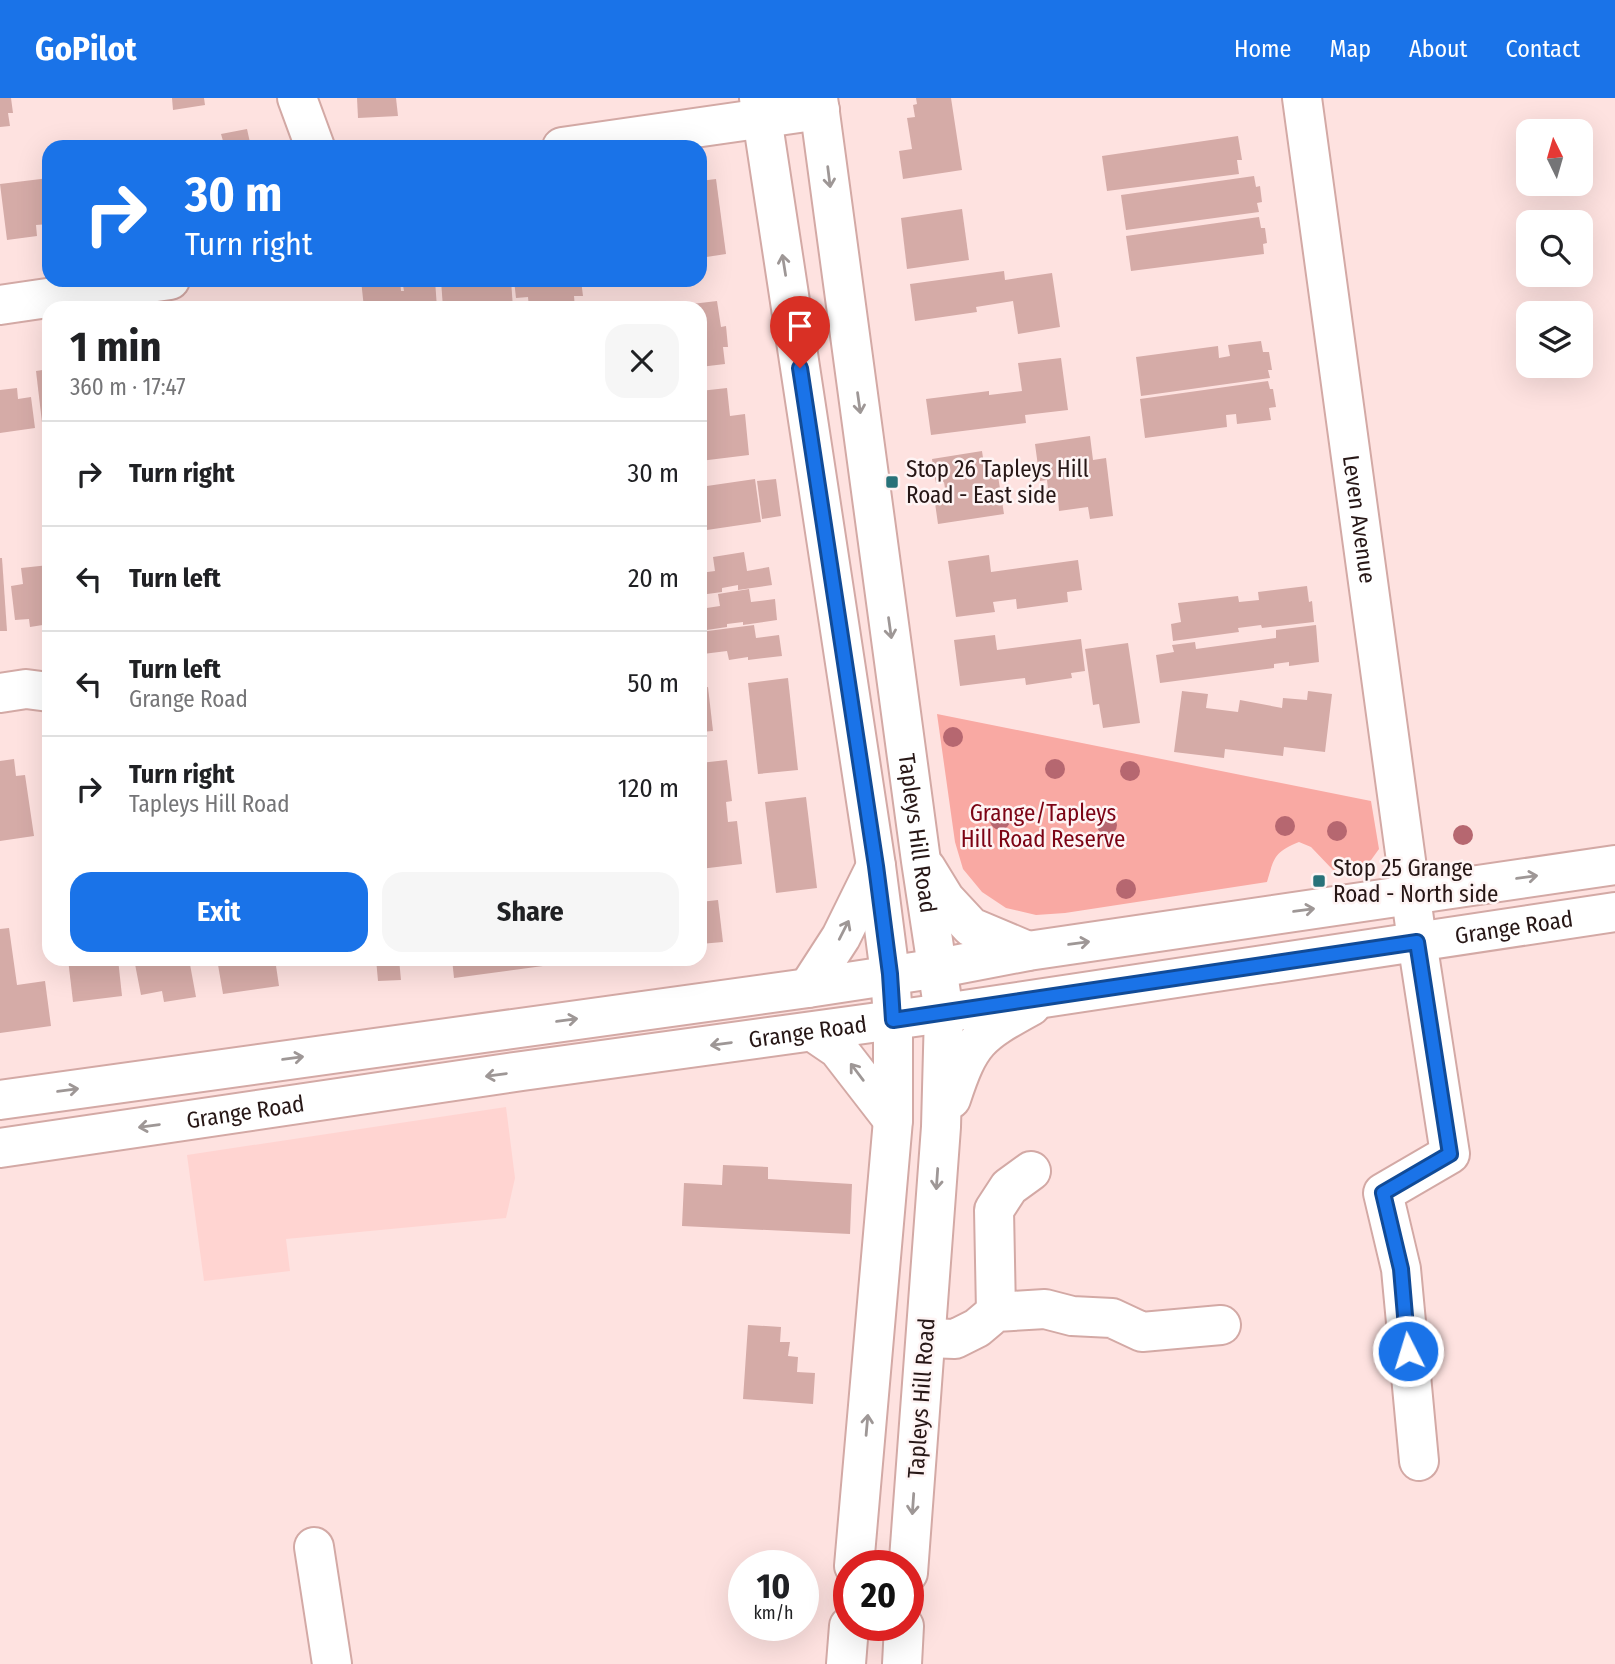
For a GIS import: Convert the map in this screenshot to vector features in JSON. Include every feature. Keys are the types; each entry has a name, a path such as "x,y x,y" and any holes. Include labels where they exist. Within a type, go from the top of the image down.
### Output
{"main road":[{"path":"297,98 312,140"},
{"name":"Leven Avenue","path":"1302,98 1417,942 1450,1154 1383,1193 1401,1269 1419,1461"},
{"path":"598,140 760,108 819,104"},
{"name":"Tapleys Hill Road","path":"819,104 944,1013 941,1127 910,1550"},
{"name":"Tapleys Hill Road","path":"760,108 876,866 890,974 893,1120 856,1550"},
{"path":"0,305 122,287"},
{"path":"0,693 42,691"},
{"path":"921,861 945,899 971,927 1028,951"},
{"path":"808,988 841,937 876,866"},
{"name":"Grange Road","path":"0,1100 808,988 1028,951 1411,894 1614,869"},
{"name":"Grange Road","path":"0,1148 522,1071 944,1013 1615,912"},
{"path":"941,1127 962,1065 973,1045 995,1026 1049,997"},
{"path":"813,1032 838,1049 893,1120"},
{"path":"996,1312 994,1210 1009,1187 1031,1171"},
{"path":"926,1338 955,1339 976,1328 996,1312 1045,1309 1072,1316 1112,1318 1142,1332 1222,1325"},
{"path":"314,1547 332,1664"},
{"path":"846,1664 848,1641"},
{"path":"902,1664 903,1641"}],"shaded area":[{"path":"506,1107 515,1178 506,1218 286,1239 290,1271 204,1281 187,1155"}],"green space":[{"name":"Grange/Tapleys Hill Road Reserve","path":"937,714 1371,801 1379,849 1366,867 1333,870 1311,847 1299,842 1284,849 1276,857 1267,882 1065,913 1036,915 1006,908 982,892 963,869 955,842"}],"building":[{"path":"0,98 11,98 13,113 8,113 10,126 0,127"},
{"path":"172,98 204,98 205,105 173,110"},
{"path":"357,98 396,98 398,116 358,118"},
{"path":"916,98 951,98 962,170 903,179 899,151 912,149 907,118 915,117 913,105 917,104"},
{"path":"247,129 249,140 223,140 221,134"},
{"path":"1238,136 1242,160 1237,160 1239,174 1107,191 1102,156"},
{"path":"1254,176 1256,187 1260,186 1262,202 1257,203 1259,212 1126,230 1121,195"},
{"path":"42,179 42,225 36,225 37,236 7,240 0,184"},
{"path":"716,179 726,254 707,257 707,180"},
{"path":"962,209 969,260 907,269 901,218"},
{"path":"1259,217 1261,228 1265,228 1267,243 1263,244 1264,254 1131,271 1126,236"},
{"path":"1004,271 1005,280 1052,273 1060,327 1018,334 1013,301 976,307 977,312 915,321 910,284"},
{"path":"362,287 401,287 401,291 404,291 403,287 436,287 436,301 363,301"},
{"path":"442,287 512,287 512,301 442,301"},
{"path":"515,287 582,287 583,296 574,296 574,301 528,301 528,297 516,298"},
{"path":"717,301 721,327 726,326 728,347 723,347 725,364 707,366 707,302"},
{"path":"1261,341 1263,352 1269,352 1272,370 1268,370 1270,378 1141,396 1136,357 1218,346 1219,358 1230,356 1228,345"},
{"path":"1061,358 1068,410 1025,415 1026,423 931,435 926,399 989,391 989,395 1022,391 1018,363"},
{"path":"42,370 42,422 36,371"},
{"path":"1268,381 1270,389 1273,389 1276,407 1269,408 1271,420 1237,424 1236,414 1226,415 1227,427 1145,438 1140,399"},
{"path":"17,388 18,399 31,397 35,428 0,433 0,390"},
{"path":"727,388 730,416 745,414 749,455 707,460 707,390"},
{"path":"1090,436 1093,460 1106,458 1113,516 1090,519 1088,507 1059,511 1058,497 1049,499 1047,480 1040,481 1035,444"},
{"path":"982,451 986,478 998,476 1004,514 938,524 935,503 947,501 944,482 936,483 932,459"},
{"path":"755,479 761,522 707,530 707,486"},
{"path":"776,479 781,516 762,519 757,481"},
{"path":"744,552 747,571 769,567 772,585 738,590 738,585 722,588 722,592 707,594 707,572 715,571 713,557"},
{"path":"989,555 991,572 1078,560 1082,590 1067,592 1068,602 1017,609 1016,599 993,602 995,612 956,617 948,561"},
{"path":"2,558 7,631 0,631"},
{"path":"42,566 42,625 30,627 29,619 15,620 11,586 23,584 21,568"},
{"path":"1307,586 1314,622 1238,628 1239,632 1173,641 1171,624 1181,622 1178,603 1238,596 1239,602 1259,600 1258,592"},
{"path":"749,589 751,602 775,599 777,620 743,625 743,622 727,624 727,627 707,630 707,608 720,606 718,594"},
{"path":"754,625 756,638 779,635 782,656 729,660 727,651 707,654 707,631"},
{"path":"1316,625 1319,662 1289,666 1289,662 1274,664 1274,668 1160,683 1156,655 1174,652 1172,645 1195,642 1196,649 1276,638 1276,630"},
{"path":"995,635 997,650 1081,639 1085,671 1071,673 1072,678 1026,685 1025,678 960,686 954,640"},
{"path":"1128,643 1140,723 1103,728 1099,704 1093,705 1085,649"},
{"path":"788,678 798,770 758,774 748,683"},
{"path":"707,687 713,731 707,731"},
{"path":"1182,691 1208,694 1206,708 1238,712 1240,700 1282,708 1283,698 1307,700 1308,691 1332,694 1325,752 1284,747 1283,756 1225,749 1224,758 1174,752"},
{"path":"14,759 16,776 25,775 34,836 0,841 0,761"},
{"path":"727,760 732,801 726,802 728,822 737,821 742,864 707,868 707,762"},
{"path":"806,797 817,888 776,893 765,802"},
{"path":"718,900 723,942 707,943 707,901"},
{"path":"9,928 17,985 45,981 51,1026 0,1033 0,929"},
{"path":"69,966 119,966 122,996 73,1002"},
{"path":"135,966 190,966 196,997 164,1002 162,991 141,995"},
{"path":"218,966 276,966 279,986 223,994"},
{"path":"377,966 400,966 401,980 378,981"},
{"path":"453,966 543,966 454,978"},
{"path":"723,1165 768,1167 768,1179 852,1184 850,1234 682,1226 684,1183 722,1185"},
{"path":"748,1325 781,1327 780,1342 790,1342 788,1356 798,1357 797,1372 815,1373 813,1404 743,1399"}],"place":[{"name":"Stop 26 Tapleys Hill Road - East side","path":"892,482"},
{"name":"Stop 25 Grange Road - North side","path":"1319,881"}],"route":[{"path":"800,368 876,866 893,1020 1417,942 1450,1154 1383,1193 1401,1269 1408,1351"}]}
